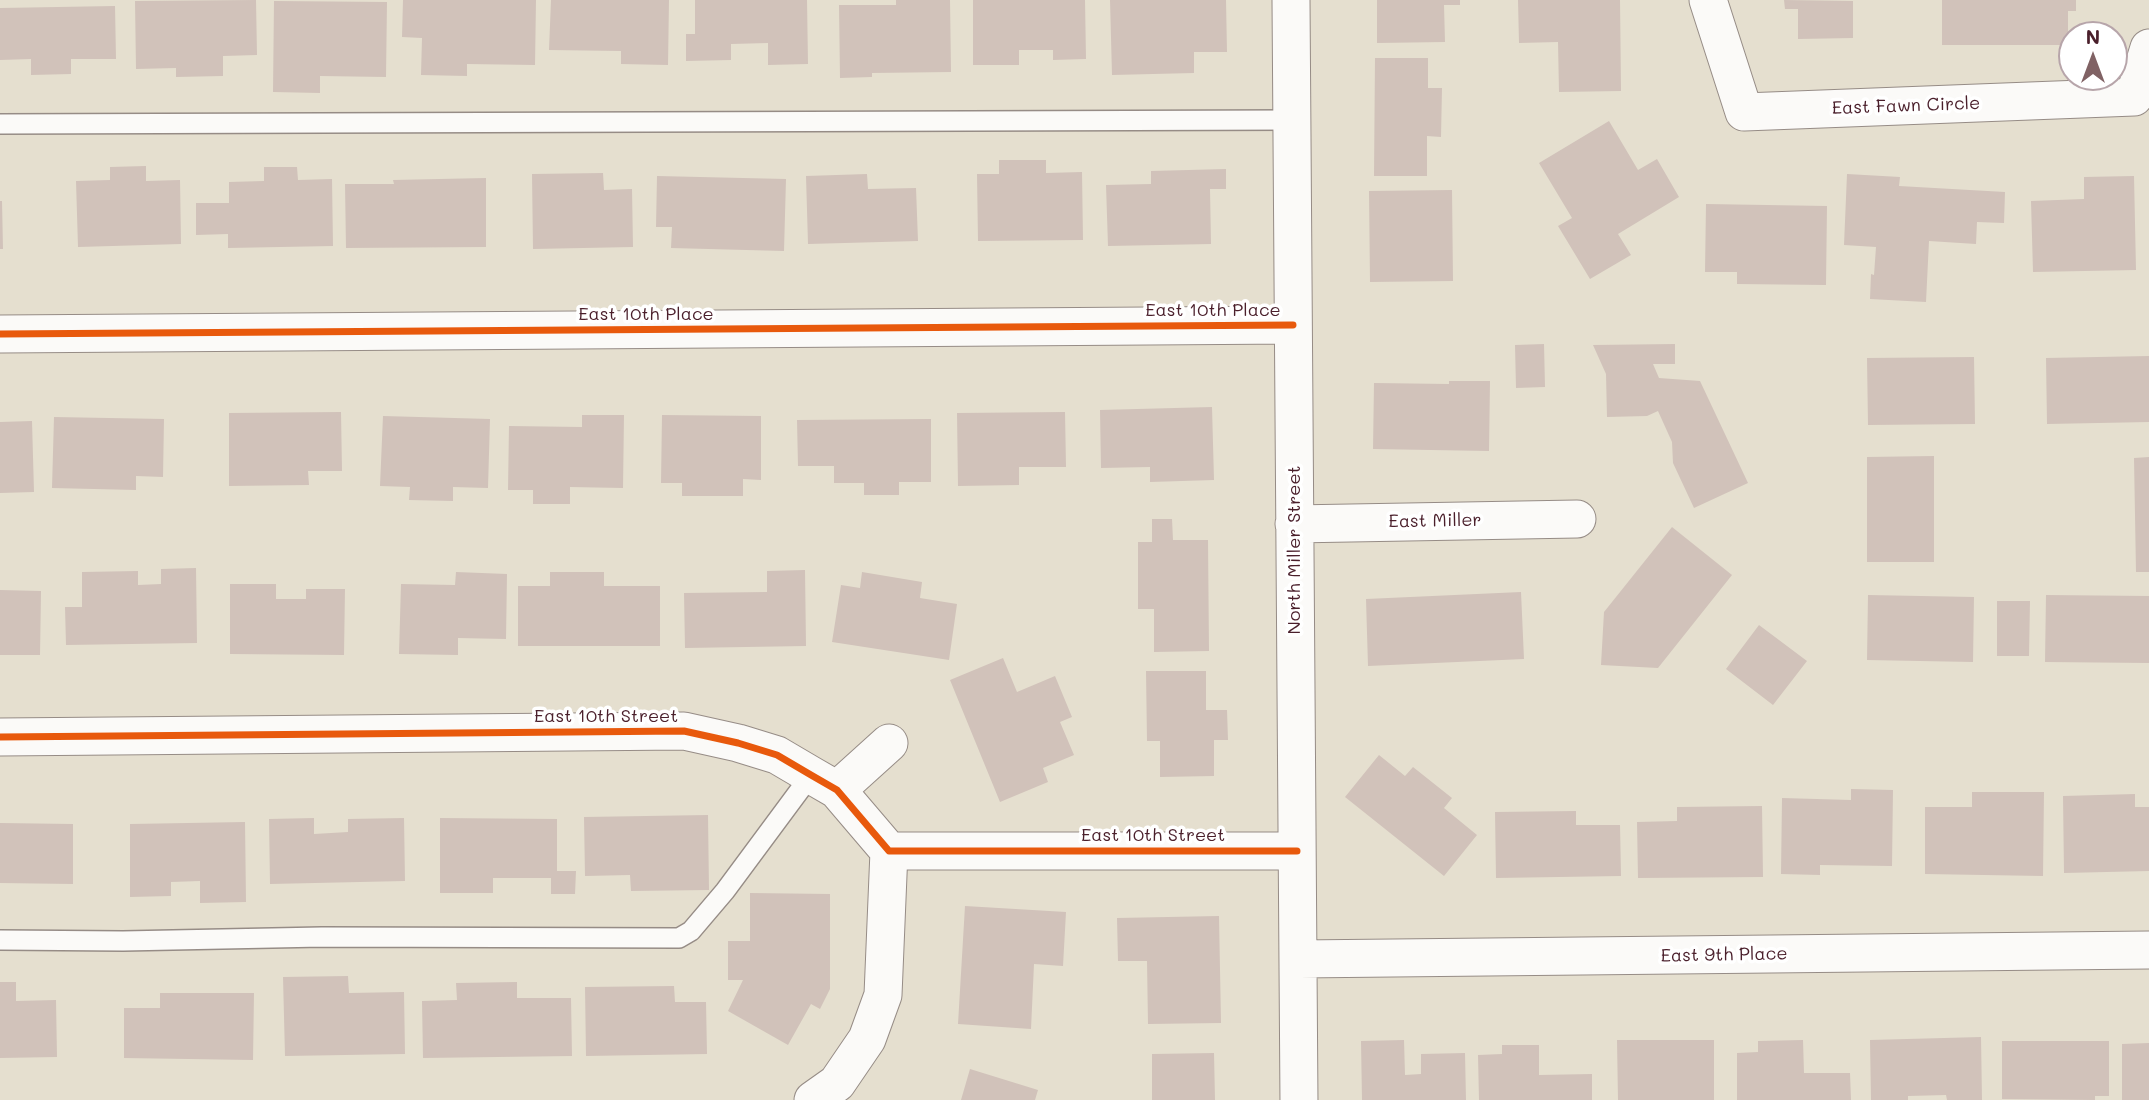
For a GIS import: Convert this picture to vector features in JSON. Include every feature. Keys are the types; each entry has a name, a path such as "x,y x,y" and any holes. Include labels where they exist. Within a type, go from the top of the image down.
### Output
{"street":[{"name":"North Miller Street","path":"1291,0 1299,1100"},
{"name":"East Fawn Circle","path":"1708,0 1744,112 2134,97 2149,48"},
{"name":"East 10th Place","path":"0,334 1293,325"},
{"name":"East Miller","path":"1294,524 1577,519"},
{"name":"East 10th Street","path":"0,737 684,731 777,755 824,782 889,851 1297,851"},
{"path":"824,782 889,743"},
{"path":"835,1095 867,1039 883,995 889,851"},
{"name":"East 9th Place","path":"1299,959 2149,950"}],"lane":[{"path":"0,124 1292,120"},
{"path":"0,940 123,942 322,937 679,938 691,931 824,782"}],"building":[{"path":"256,0 257,55 223,56 223,76 176,77 176,68 136,69 135,1"},
{"path":"403,0 536,0 535,65 467,64 467,76 421,75 422,38 402,37"},
{"path":"551,0 669,0 668,65 621,64 621,51 549,50"},
{"path":"695,0 807,0 808,64 768,65 768,43 731,44 731,60 686,61 686,34 695,34"},
{"path":"896,0 950,0 951,72 872,73 872,77 840,78 839,5 896,5"},
{"path":"973,0 1085,0 1086,59 1053,60 1053,50 1019,50 1019,65 973,65"},
{"path":"1110,0 1226,0 1227,52 1194,52 1194,73 1112,75"},
{"path":"1377,0 1460,0 1460,5 1444,5 1445,42 1377,43"},
{"path":"1518,0 1620,0 1621,91 1559,92 1558,42 1519,43"},
{"path":"1784,0 1853,1 1853,38 1798,39 1798,9 1785,9"},
{"path":"1942,0 2076,0 2076,11 2068,11 2068,21 2058,21 2058,45 1942,45"},
{"path":"274,1 387,2 386,77 320,76 320,93 273,92"},
{"path":"115,6 116,59 71,59 71,74 31,75 31,59 0,60 0,8"},
{"path":"1375,58 1428,58 1428,88 1442,88 1441,137 1427,136 1427,176 1374,176"},
{"path":"1609,121 1638,170 1657,159 1679,197 1618,234 1631,255 1590,279 1558,226 1572,218 1539,163"},
{"path":"999,160 1046,160 1046,173 1082,172 1083,240 978,241 977,174 999,174"},
{"path":"146,166 146,181 180,180 181,244 78,247 76,181 110,180 110,167"},
{"path":"264,167 297,167 298,180 332,179 333,246 228,248 228,234 196,235 196,203 229,203 229,182 264,181"},
{"path":"1226,169 1226,189 1210,189 1211,244 1108,246 1106,185 1151,184 1151,171"},
{"path":"603,173 604,190 632,189 633,247 533,249 532,174"},
{"path":"867,174 868,189 916,188 918,241 808,244 806,176"},
{"path":"1847,174 1900,177 1899,186 2005,192 2004,223 1977,222 1976,244 1929,241 1926,302 1870,299 1876,247 1844,245"},
{"path":"657,176 786,179 784,251 671,248 672,227 656,227"},
{"path":"2134,176 2136,270 2033,272 2031,201 2084,199 2084,177"},
{"path":"486,178 486,247 346,248 345,184"},
{"path":"1452,190 1453,281 1370,282 1369,191"},
{"path":"2,201 3,249 0,249"},
{"path":"1706,204 1827,206 1826,285 1737,284 1737,272 1705,272"},
{"path":"1544,344 1545,387 1516,388 1515,345"},
{"path":"1675,344 1675,364 1653,364 1659,378 1700,381 1748,483 1694,508 1673,463 1672,442 1658,411 1647,416 1607,417 1606,374 1593,345"},
{"path":"2149,356 2149,422 2047,424 2046,358"},
{"path":"1974,357 1975,424 1868,425 1867,358"},
{"path":"1449,381 1490,381 1489,451 1373,449 1374,383 1449,384"},
{"path":"1212,407 1214,480 1150,482 1150,467 1101,468 1100,410"},
{"path":"341,412 342,471 308,471 309,485 229,486 229,413"},
{"path":"1065,412 1066,467 1019,467 1019,485 958,486 957,413"},
{"path":"582,415 624,415 623,488 570,487 570,504 533,504 533,490 508,490 509,426 582,427"},
{"path":"662,415 761,416 761,480 743,479 743,496 682,496 682,483 661,483"},
{"path":"383,416 490,419 488,488 453,487 453,501 409,500 410,487 380,486"},
{"path":"54,417 164,419 163,477 136,476 136,490 52,488"},
{"path":"931,419 931,482 899,482 899,495 864,495 864,483 834,483 834,466 798,466 797,420"},
{"path":"32,421 34,492 0,493 0,422"},
{"path":"1934,456 1934,562 1867,562 1867,457"},
{"path":"2149,457 2149,572 2136,572 2134,458"},
{"path":"1152,519 1172,519 1173,540 1208,540 1209,651 1154,652 1154,609 1138,609 1138,542 1152,542"},
{"path":"1672,527 1732,575 1658,668 1601,665 1604,612"},
{"path":"196,568 197,643 66,645 65,607 82,607 82,572 138,571 138,585 161,584 161,569"},
{"path":"805,570 806,646 685,648 684,593 767,592 767,571"},
{"path":"456,572 507,574 506,639 458,638 458,655 399,654 401,584 455,585"},
{"path":"550,572 604,572 604,586 660,586 660,646 518,646 518,586 550,586"},
{"path":"862,572 922,582 920,598 957,604 949,660 832,642 841,585 860,588"},
{"path":"230,584 276,584 276,599 306,599 306,589 345,589 344,655 230,654"},
{"path":"0,590 41,591 40,655 0,655"},
{"path":"1521,592 1524,659 1368,666 1366,599"},
{"path":"1868,595 1974,597 1973,662 1867,660"},
{"path":"2046,595 2149,596 2149,663 2045,662"},
{"path":"1997,601 2030,601 2029,656 1997,656"},
{"path":"1759,625 1807,661 1773,705 1726,669"},
{"path":"1003,658 1017,692 1055,676 1072,717 1060,722 1074,755 1043,768 1048,782 1000,802 950,680"},
{"path":"1146,671 1206,671 1206,710 1227,710 1228,740 1214,740 1214,776 1160,777 1160,741 1147,741"},
{"path":"1379,755 1405,776 1413,767 1452,798 1444,808 1477,835 1444,876 1345,797"},
{"path":"1851,789 1893,790 1892,866 1820,865 1820,875 1781,874 1782,798 1851,800"},
{"path":"1972,792 2044,792 2043,876 1925,874 1925,807 1972,807"},
{"path":"2135,794 2135,807 2149,807 2149,871 2064,873 2063,796"},
{"path":"1762,806 1763,877 1638,878 1637,822 1677,821 1677,807"},
{"path":"1576,811 1576,825 1620,825 1621,876 1496,878 1495,812"},
{"path":"708,815 709,890 631,891 630,875 585,876 584,817"},
{"path":"314,818 314,834 348,832 348,819 404,818 405,881 270,884 269,819"},
{"path":"440,818 557,819 557,871 576,871 575,894 551,894 551,878 493,878 493,893 440,893"},
{"path":"245,822 246,902 200,903 200,881 171,882 171,896 130,897 130,824"},
{"path":"0,823 73,824 73,884 0,883"},
{"path":"750,893 830,894 830,989 820,1009 811,1004 788,1045 728,1011 743,980 728,980 728,941 750,941"},
{"path":"965,906 1066,912 1063,966 1034,964 1031,1029 958,1024"},
{"path":"1219,916 1221,1023 1148,1024 1147,961 1118,961 1117,918"},
{"path":"348,976 349,993 404,992 405,1054 285,1056 283,977"},
{"path":"0,982 16,982 16,1001 56,1000 57,1057 0,1058"},
{"path":"517,982 517,998 571,998 572,1056 423,1058 422,1001 457,1000 456,983"},
{"path":"674,986 675,1002 706,1002 707,1054 586,1056 585,987"},
{"path":"160,993 254,993 253,1060 124,1058 124,1008 160,1008"},
{"path":"1981,1037 1982,1100 1947,1100 1946,1095 1908,1096 1908,1100 1871,1100 1870,1040"},
{"path":"1404,1040 1405,1075 1421,1074 1421,1054 1465,1053 1466,1100 1362,1100 1361,1041"},
{"path":"1617,1040 1714,1040 1714,1100 1618,1100"},
{"path":"1803,1040 1804,1073 1850,1073 1851,1100 1737,1100 1737,1053 1758,1052 1758,1041"},
{"path":"2002,1041 2109,1041 2109,1096 2095,1096 2095,1100 2002,1099"},
{"path":"2149,1043 2149,1100 2122,1100 2122,1044"},
{"path":"1502,1045 1539,1045 1539,1075 1592,1074 1592,1100 1479,1100 1478,1055 1502,1054"},
{"path":"1214,1053 1215,1100 1152,1100 1152,1054"},
{"path":"970,1069 1038,1090 1035,1100 961,1100"}],"cycle path":[{"path":"0,334 1293,325"},
{"path":"0,737 684,731 777,755 837,790 889,851 1297,851"}]}
